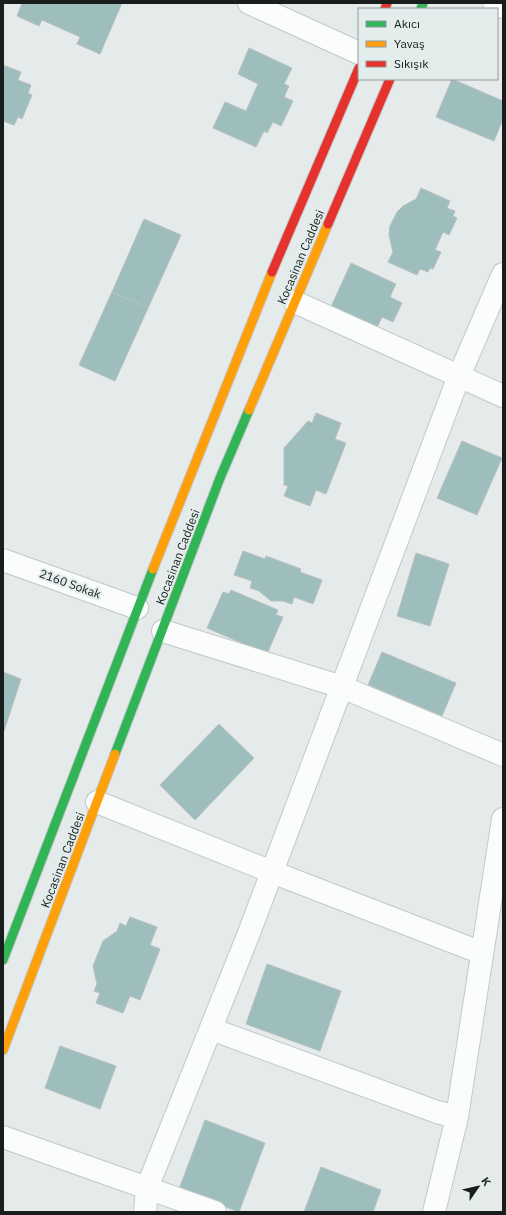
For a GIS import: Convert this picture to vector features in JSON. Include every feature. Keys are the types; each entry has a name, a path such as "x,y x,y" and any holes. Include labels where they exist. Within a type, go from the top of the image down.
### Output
{"main road":[{"name":"Kocasinan Caddesi","path":"3,960 137,608 290,227 358,70"},
{"name":"Kocasinan Caddesi","path":"3,1050 220,478 390,80"}],"street":[{"path":"248,3 358,53"},
{"path":"494,3 503,7"},
{"path":"145,1212 147,1188 272,872 459,376 503,274"},
{"path":"295,302 503,396"},
{"name":"2160 Sokak","path":"3,560 137,608"},
{"path":"163,631 342,687 503,755"},
{"path":"97,802 272,872 482,953"},
{"path":"434,1212 457,1117 503,818"},
{"path":"211,1029 436,1112 457,1117"},
{"path":"3,1137 215,1212"}],"building":[{"path":"22,3 122,3 100,54 77,44 80,37 42,20 39,26 17,16"},
{"path":"249,48 292,68 284,84 289,86 284,97 293,101 281,126 273,122 267,133 264,131 256,147 213,128 225,102 246,111 258,84 238,74"},
{"path":"3,65 21,72 18,80 31,85 28,93 32,95 22,119 18,117 14,125 3,121"},
{"path":"452,80 503,101 503,119 494,141 436,117"},
{"path":"421,188 450,201 447,208 455,211 453,216 457,218 449,235 443,232 435,250 441,252 433,269 430,268 428,272 420,269 417,275 388,262 393,252 389,235 390,226 397,212 403,206 416,199"},
{"path":"144,219 181,235 148,308 112,292"},
{"path":"351,263 396,284 390,297 402,303 393,322 382,317 376,330 330,309"},
{"path":"112,292 148,308 115,381 79,365"},
{"path":"316,413 341,423 335,439 346,443 326,494 316,490 310,506 284,496 288,486 284,485 284,448 308,421 312,423"},
{"path":"462,441 502,458 477,515 437,498"},
{"path":"243,551 265,559 266,556 301,569 300,572 322,580 313,604 294,597 292,604 283,601 271,601 259,591 250,588 252,581 234,575"},
{"path":"416,553 449,564 430,626 397,616"},
{"path":"231,590 278,610 276,615 283,617 267,654 207,628 223,592 229,594"},
{"path":"382,652 456,683 442,716 368,685"},
{"path":"3,672 21,679 4,731 3,731"},
{"path":"219,724 254,758 195,820 160,785"},
{"path":"130,917 157,927 150,945 160,949 140,1000 130,996 123,1013 96,1003 100,993 94,991 97,984 93,966 103,941 117,931 120,923 126,926"},
{"path":"267,964 341,991 320,1051 246,1024"},
{"path":"60,1046 116,1066 100,1109 45,1088"},
{"path":"205,1120 265,1143 239,1212 179,1189"},
{"path":"321,1167 381,1190 373,1212 304,1212"}],"traffic: fast":[{"path":"421,8 423,3"},
{"path":"115,754 220,478 249,410"},
{"path":"3,960 153,569"}],"traffic: slow":[{"path":"249,410 328,224"},
{"path":"153,569 272,272"},
{"path":"3,1050 115,754"}],"traffic: jam":[{"path":"385,8 387,3"},
{"path":"272,272 358,70"},
{"path":"328,224 390,80"}]}
